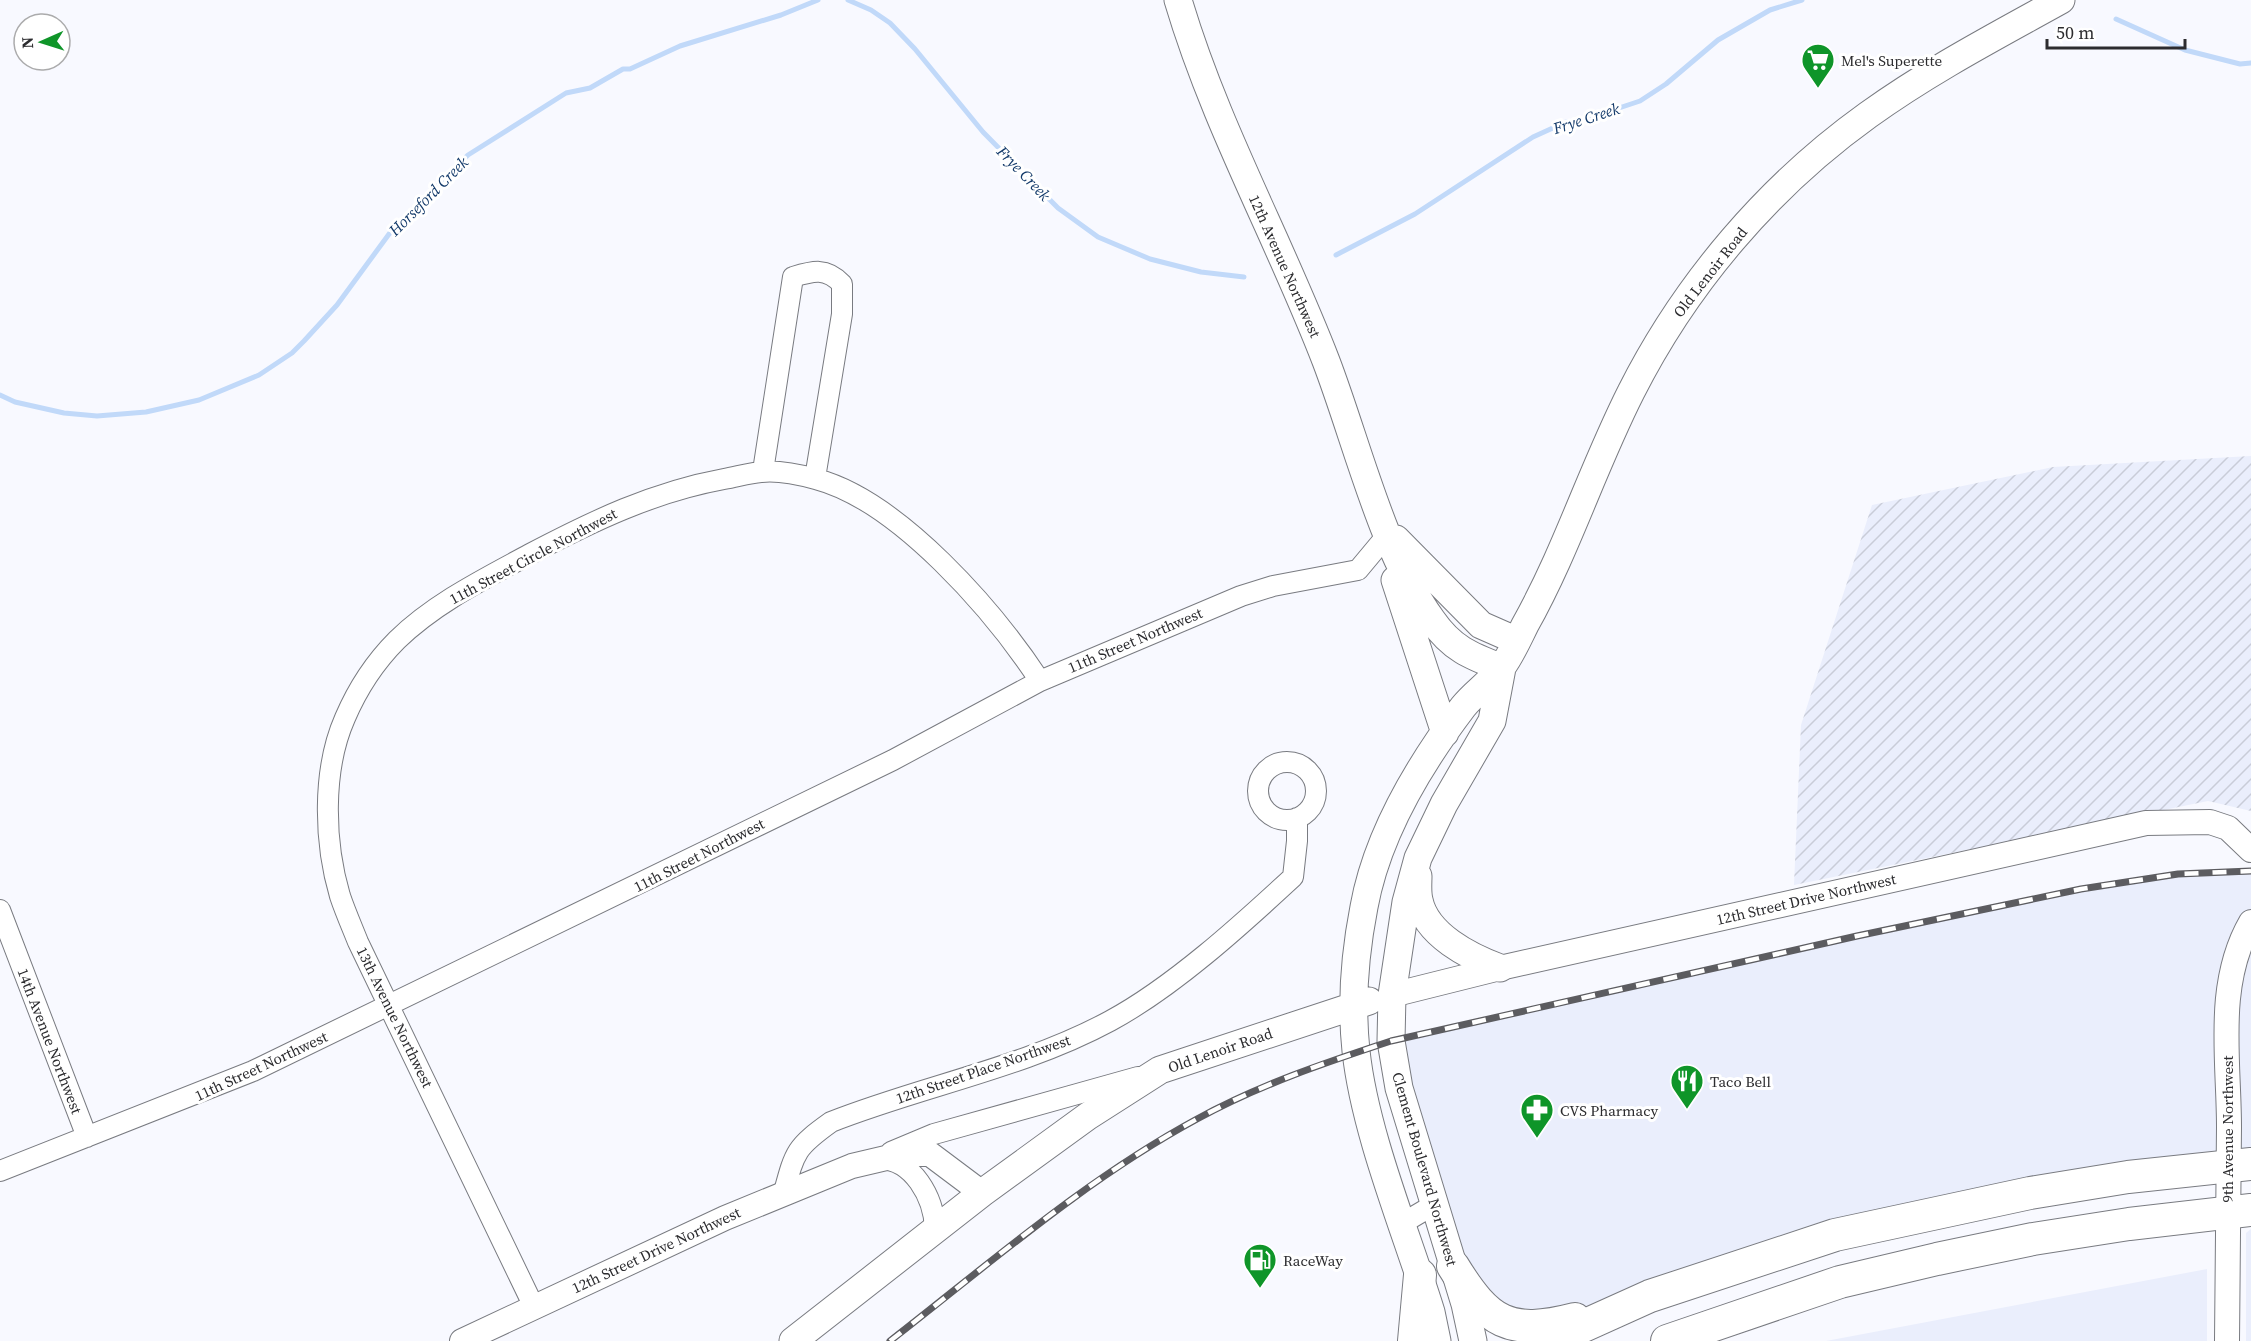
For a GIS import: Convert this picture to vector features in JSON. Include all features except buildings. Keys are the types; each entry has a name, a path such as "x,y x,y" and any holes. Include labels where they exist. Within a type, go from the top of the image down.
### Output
{"highway":[{"path":"1550,1341 1650,1296 1834,1235 2030,1193 2240,1165"},
{"path":"1667,1341 1840,1282 1937,1259 2033,1239 2239,1211"},
{"path":"1454,1266 1473,1297 1493,1316 1519,1326 1549,1326 1626,1307"},
{"path":"1414,1341 1420,1275"}],"main road":[{"name":"12th Avenue Northwest","path":"1178,0 1214,104 1326,360 1388,534 1407,580 1433,622 1460,651 1502,668"},
{"name":"Old Lenoir Road","path":"1392,995 1406,902 1418,858 1444,804 1492,721 1502,668 1551,580 1602,454 1657,343 1684,302 1745,226 1785,184 1867,115 1916,83 2061,0"},
{"name":"12th Avenue Northwest","path":"1388,534 1395,583 1445,733"},
{"path":"1388,534 1400,541 1481,625 1495,632 1518,638"},
{"name":"Old Lenoir Road","path":"793,1341 982,1193 1088,1116 1160,1070 1354,1005 1364,906 1377,858 1410,787 1445,733 1465,704 1502,668"},
{"path":"1418,858 1419,901 1430,922 1458,948 1477,960 1500,968"},
{"name":"12th Street Drive Northwest","path":"1354,1005 1392,995"},
{"name":"Clement Boulevard Northwest","path":"1392,995 1391,1041 1399,1088 1454,1266 1473,1341"},
{"path":"1354,1005 1356,1053 1370,1123 1420,1275 1437,1341"}],"street":[{"path":"763,471 793,277 820,270 832,274 842,284 842,314 815,478"},
{"name":"11th Street Circle Northwest","path":"348,711 360,689 397,640 447,600 600,518 662,493 763,471 815,478 873,504 915,536 994,618 1040,681"},
{"name":"11th Street Northwest","path":"0,1171 254,1071 893,760 1040,681 1241,596 1273,586 1358,570 1388,534"},
{"name":"13th Avenue Northwest","path":"348,711 331,775 331,857 340,896 358,942 534,1307"},
{"name":"12th Street Place Northwest","path":"784,1192 794,1154 809,1138 831,1122 1060,1043 1110,1021 1153,992 1255,912 1293,877 1298,841 1297,818"},
{"name":"12th Street Drive Northwest","path":"1392,995 1500,968 2146,823 2210,822 2228,828 2251,850"},
{"name":"14th Avenue Northwest","path":"0,910 87,1137"},
{"name":"9th Avenue Northwest","path":"2227,1341 2239,1211 2240,1165 2227,1011 2238,954 2251,922"},
{"name":"12th Street Drive Northwest","path":"462,1341 784,1192 934,1134 1160,1070"},
{"path":"862,1163 903,1154 930,1154 982,1193"},
{"path":"862,1163 881,1159 897,1162 912,1173 928,1198 935,1229"},
{"path":"1403,1224 1435,1204"}],"shaded area":[{"path":"2251,456 2251,811 2208,801 1794,885 1801,725 1872,505 2053,467"},
{"path":"2251,871 2251,1164 2030,1193 1549,1326 1473,1297 1391,1041 1857,936 2081,889 2178,874"},
{"path":"2251,1229 2251,1341 2246,1341 2246,1233"},
{"path":"2207,1269 2207,1341 1826,1341"}],"waterway":[{"name":"Horseford Creek","path":"0,395 15,402 64,413 97,416 146,412 199,400 259,375 292,353 304,341 337,305 392,230 468,155 566,93 590,88 623,69 630,69 680,46 781,15 818,0"},
{"name":"Frye Creek","path":"848,0 871,10 890,23 915,49 983,132 1058,208 1098,237 1150,259 1201,272 1244,277"},
{"name":"Frye Creek","path":"1336,255 1415,214 1533,137 1566,122 1580,121 1640,101 1666,84 1718,40 1770,10 1802,0"},
{"name":"Frye Creek","path":"2116,19 2185,50 2240,64 2251,63"}],"railway":[{"path":"890,1341 1039,1224 1116,1168 1220,1107 1341,1058 1391,1041 1857,936 2081,889 2178,874 2251,871"}],"place":[{"name":"Mel's Superette","path":"1818,89"},
{"name":"Taco Bell","path":"1687,1110"},
{"name":"CVS Pharmacy","path":"1537,1139"},
{"name":"RaceWay","path":"1260,1289"}]}
